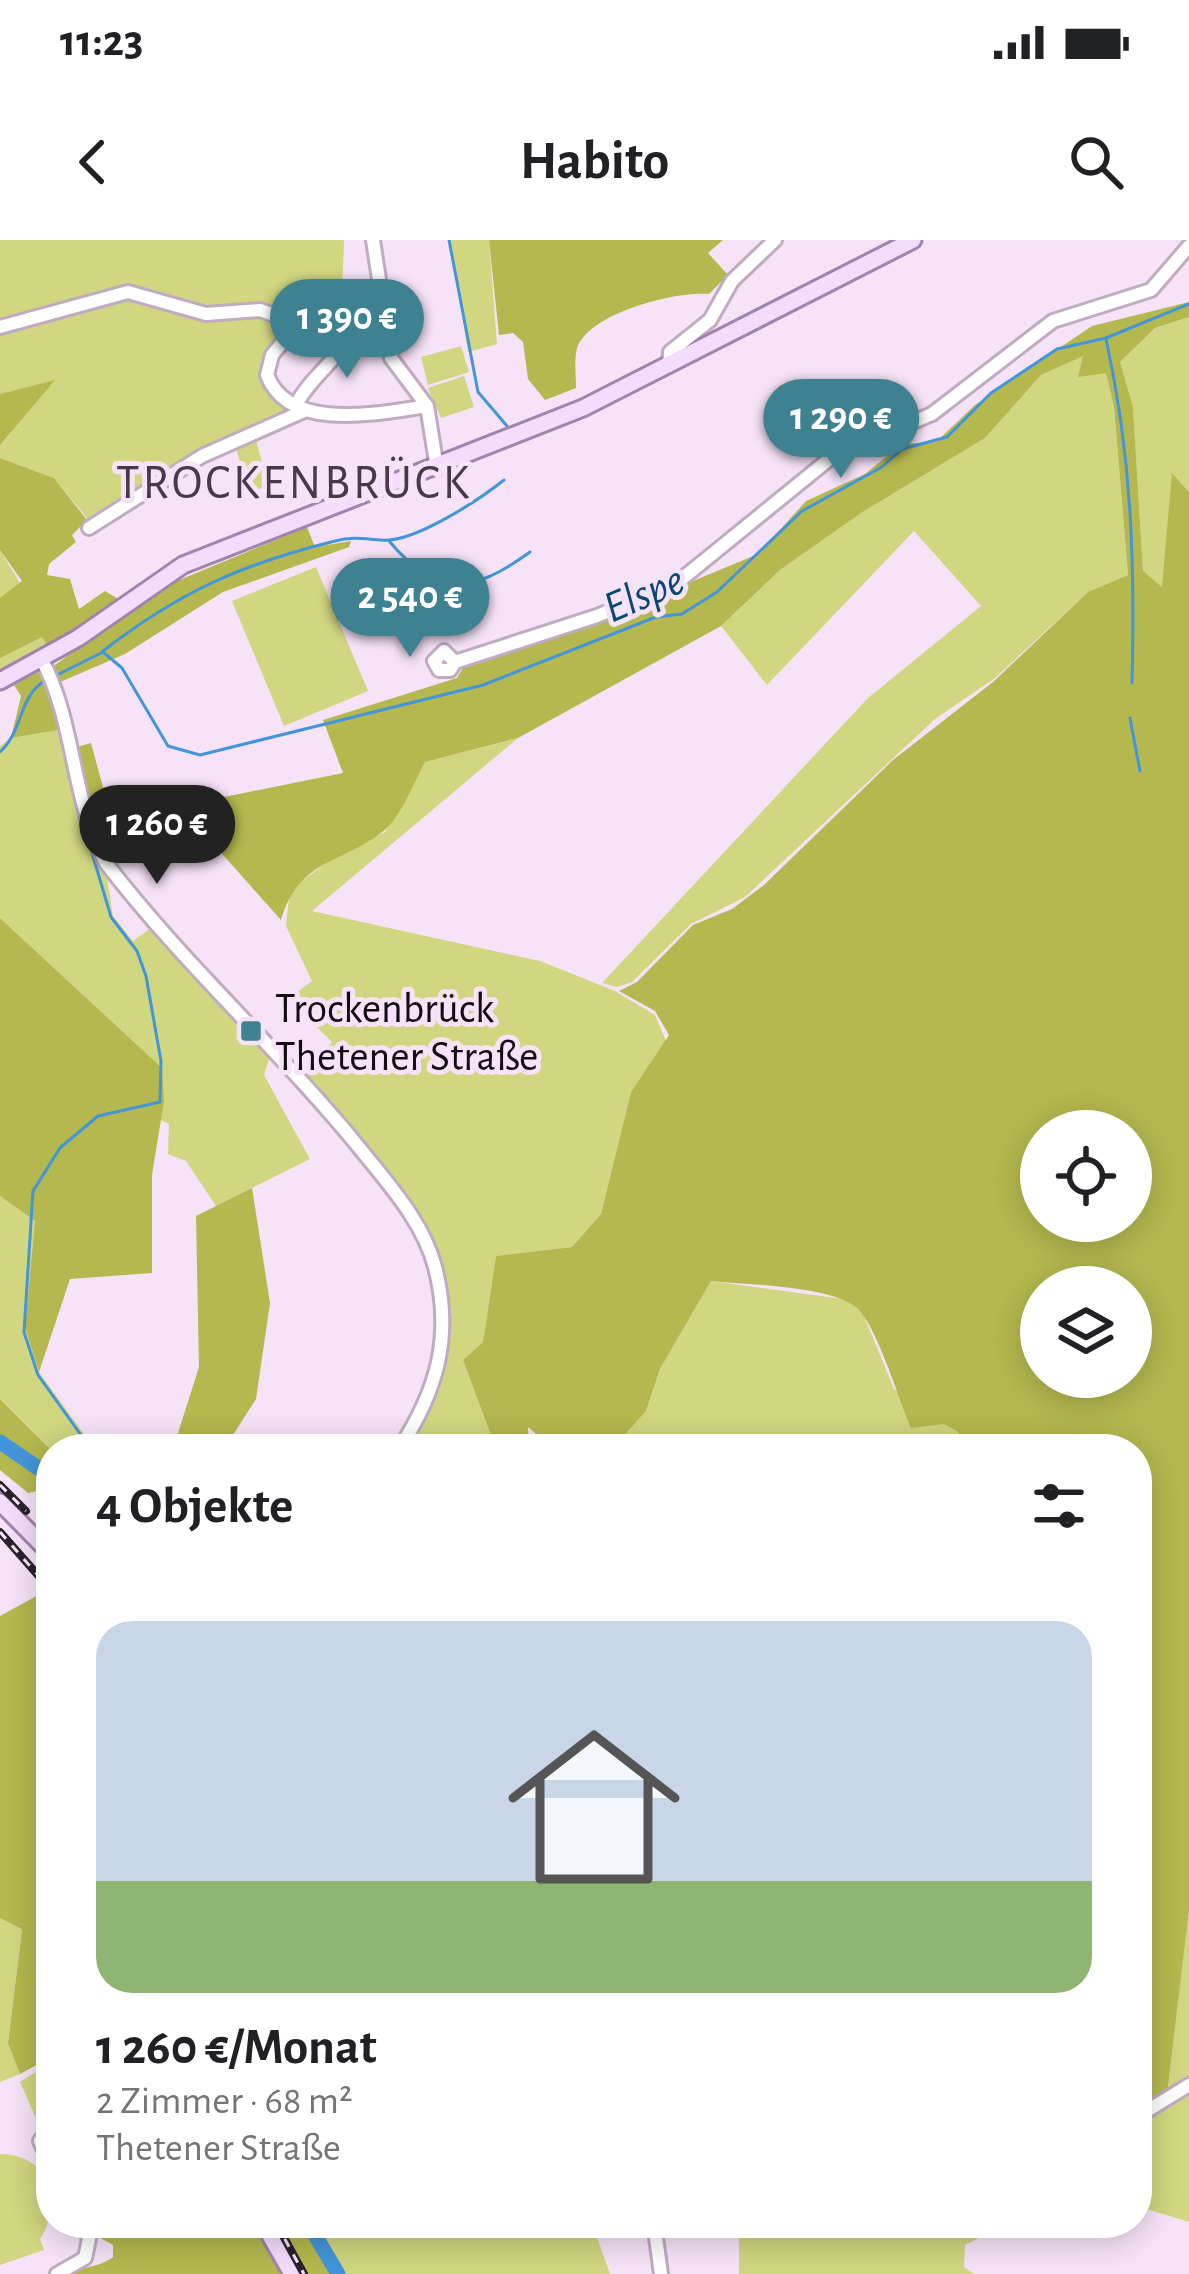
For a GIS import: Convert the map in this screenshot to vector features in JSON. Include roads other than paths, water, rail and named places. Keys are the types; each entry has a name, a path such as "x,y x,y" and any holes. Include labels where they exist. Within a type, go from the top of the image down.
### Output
{"main road":[{"path":"0,681 45,665 183,565 437,468 669,366 913,240"},
{"path":"0,1502 36,1539"},
{"path":"272,2238 292,2274"}],"street":[{"path":"374,240 391,358 427,406 437,468"},
{"path":"669,366 670,352 710,320 732,281 775,240"},
{"path":"455,662 678,582 833,456 932,414 1054,321 1151,290 1189,246"},
{"path":"0,327 128,292 206,314 280,313 291,321 292,331 272,355 267,375 274,389 300,408"},
{"path":"300,408 304,388 341,354 351,332"},
{"path":"89,528 202,456 300,408 427,406"},
{"path":"45,665 56,686 92,832 106,863 323,1104 410,1213 427,1242 438,1289 438,1372 431,1399 409,1434"},
{"path":"1152,2108 1189,2085"},
{"path":"57,2274 86,2258 88,2238"},
{"path":"656,2238 661,2274"}],"waterway":[{"path":"449,240 478,392 507,426"},
{"name":"Elspe","path":"55,676 103,652 122,668 168,746 200,755 483,685 656,617 682,614 717,592 802,511 882,467 902,449 947,437 991,393 1057,349 1106,338 1189,304"},
{"path":"1106,339 1130,510 1132,683"},
{"path":"103,651 185,596 241,570 341,539 410,535 504,480"},
{"path":"389,541 423,573 455,584 489,577 530,552"},
{"name":"Elspe","path":"0,752 30,695 46,680"},
{"path":"1130,718 1140,771"},
{"path":"80,1434 38,1375 24,1332 33,1191 60,1148 98,1116 160,1102 161,1061 146,976 137,951 111,917 82,819"},
{"path":"0,1442 36,1467"},
{"path":"317,2238 338,2274"}],"railway":[{"path":"0,1485 26,1511"},
{"path":"0,1532 36,1573"},
{"path":"284,2238 304,2274"}],"place":[{"name":"Trockenbrück Thetener Straße","path":"251,1031"}],"district":[{"name":"TROCKENBRÜCK","path":"294,481"}]}
